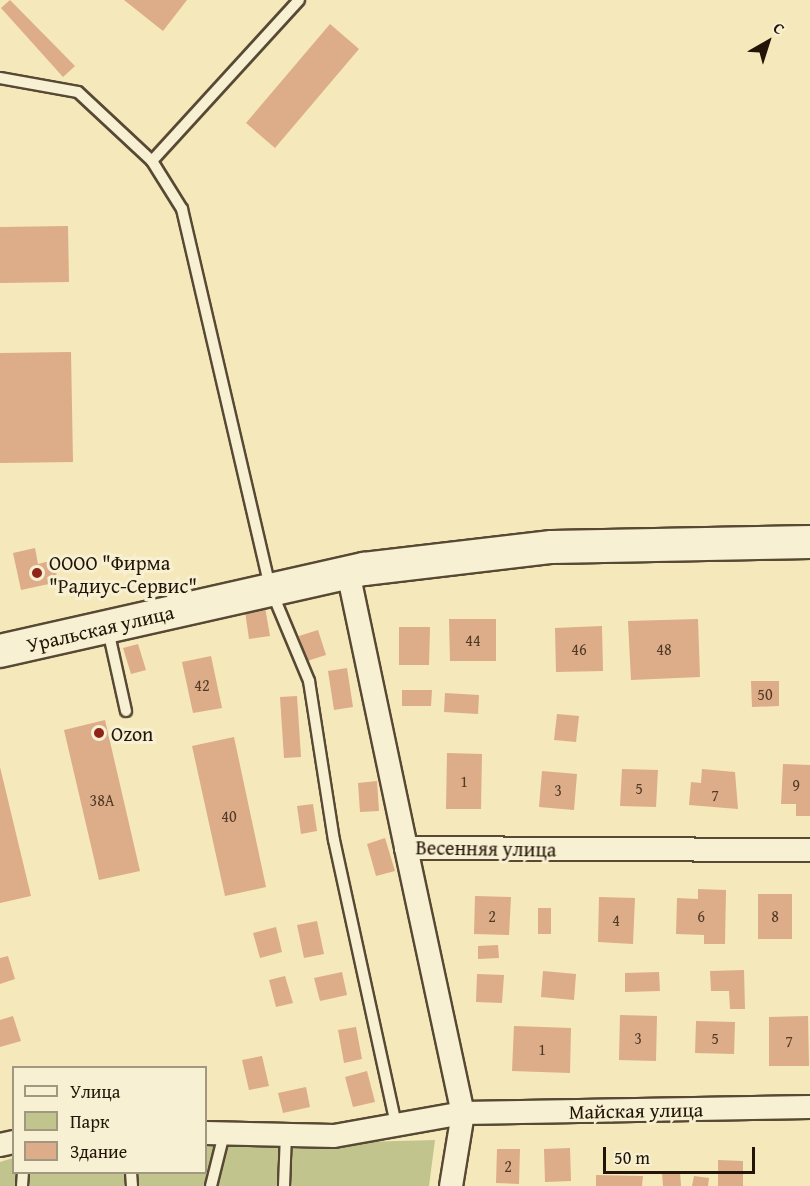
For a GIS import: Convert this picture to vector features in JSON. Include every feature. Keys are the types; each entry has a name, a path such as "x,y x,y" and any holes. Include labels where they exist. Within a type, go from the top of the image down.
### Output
{"street":[{"name":"Уральская улица","path":"0,651 348,572 552,547 810,542"},
{"name":"Весенняя улица","path":"348,572 406,848 810,850"},
{"path":"406,848 463,1113 451,1186"},
{"name":"Майская улица","path":"215,1134 334,1136 463,1113 810,1107"}],"lane":[{"path":"152,161 299,0"},
{"path":"0,78 78,92 152,161 182,209 271,590 309,681 334,840 396,1126"},
{"path":"108,627 126,711"},
{"path":"211,1186 215,1134"},
{"path":"284,1186 286,1135"}],"green space":[{"path":"207,1138 250,1145 435,1140 429,1186 0,1186 0,1162 12,1158 12,1174 207,1174"}],"building":[{"path":"10,0 75,66 63,77 1,8"},
{"path":"124,0 187,0 163,31"},
{"path":"330,24 359,49 275,148 246,123"},
{"path":"68,226 69,282 0,283 0,227"},
{"path":"71,352 73,462 0,463 0,353"},
{"name":"ОООО \"Фирма \"Радиус-Сервис\"","path":"35,548 38,564 54,560 58,582 21,590 13,553"},
{"path":"264,601 270,636 249,639 244,604"},
{"path":"449,619 496,619 496,661 450,661"},
{"path":"698,619 700,677 631,680 628,621"},
{"path":"602,626 603,671 556,672 555,628"},
{"path":"399,627 430,627 429,665 399,665"},
{"path":"318,630 326,655 307,661 299,636"},
{"path":"138,644 146,670 131,674 123,648"},
{"path":"211,656 222,708 193,713 182,662"},
{"path":"347,668 353,707 334,710 328,671"},
{"path":"751,681 779,681 779,706 752,707"},
{"path":"402,690 432,690 431,706 402,706"},
{"path":"445,693 479,695 478,714 444,712"},
{"path":"297,696 301,757 284,758 280,697"},
{"path":"557,714 579,716 576,742 554,740"},
{"path":"105,720 140,871 99,880 64,730"},
{"path":"234,737 266,887 225,896 192,746"},
{"path":"447,753 482,754 481,809 446,809"},
{"path":"783,764 810,765 810,816 796,816 796,804 781,804"},
{"path":"0,767 31,896 0,903"},
{"path":"622,769 658,770 656,807 620,806"},
{"path":"702,769 735,772 738,809 689,805 691,782 701,783"},
{"path":"542,771 577,774 574,810 539,807"},
{"path":"377,781 379,811 360,812 358,783"},
{"path":"313,804 317,831 301,834 297,806"},
{"path":"385,838 395,871 376,876 367,844"},
{"path":"698,889 726,890 725,944 704,944 704,935 676,934 677,898 698,899"},
{"path":"758,894 792,894 792,939 758,939"},
{"path":"475,896 511,897 509,935 474,934"},
{"path":"599,897 635,898 633,944 598,942"},
{"path":"538,908 551,908 551,934 538,934"},
{"path":"317,921 324,954 304,958 297,925"},
{"path":"276,927 282,952 260,958 253,933"},
{"path":"498,945 499,958 478,959 478,946"},
{"path":"8,956 15,979 0,984 0,958"},
{"path":"744,970 745,1009 730,1009 729,991 711,991 710,971"},
{"path":"543,971 576,974 574,1000 541,997"},
{"path":"342,972 347,995 320,1001 314,978"},
{"path":"659,972 660,991 625,992 625,973"},
{"path":"477,974 504,975 502,1003 476,1002"},
{"path":"285,976 293,1003 276,1007 269,980"},
{"path":"620,1015 657,1016 656,1061 619,1060"},
{"path":"13,1016 21,1041 0,1047 0,1020"},
{"path":"808,1016 809,1066 769,1066 769,1017"},
{"path":"696,1021 735,1022 734,1054 695,1053"},
{"path":"514,1026 571,1028 570,1073 512,1071"},
{"path":"356,1027 362,1059 344,1063 338,1030"},
{"path":"262,1056 269,1086 249,1090 242,1060"},
{"path":"367,1071 375,1102 353,1107 345,1077"},
{"path":"306,1087 310,1107 283,1113 278,1093"},
{"path":"570,1148 571,1181 545,1182 544,1149"},
{"path":"497,1149 520,1149 519,1184 496,1183"},
{"path":"718,1160 743,1161 743,1186 718,1186"},
{"path":"680,1171 681,1186 663,1186 662,1172"},
{"path":"596,1175 643,1176 642,1186 596,1186"},
{"path":"694,1176 709,1178 708,1186 692,1186"}],"place":[{"name":"ОООО \"Фирма \"Радиус-Сервис\"","path":"37,573"},
{"name":"Ozon","path":"99,733"}]}
